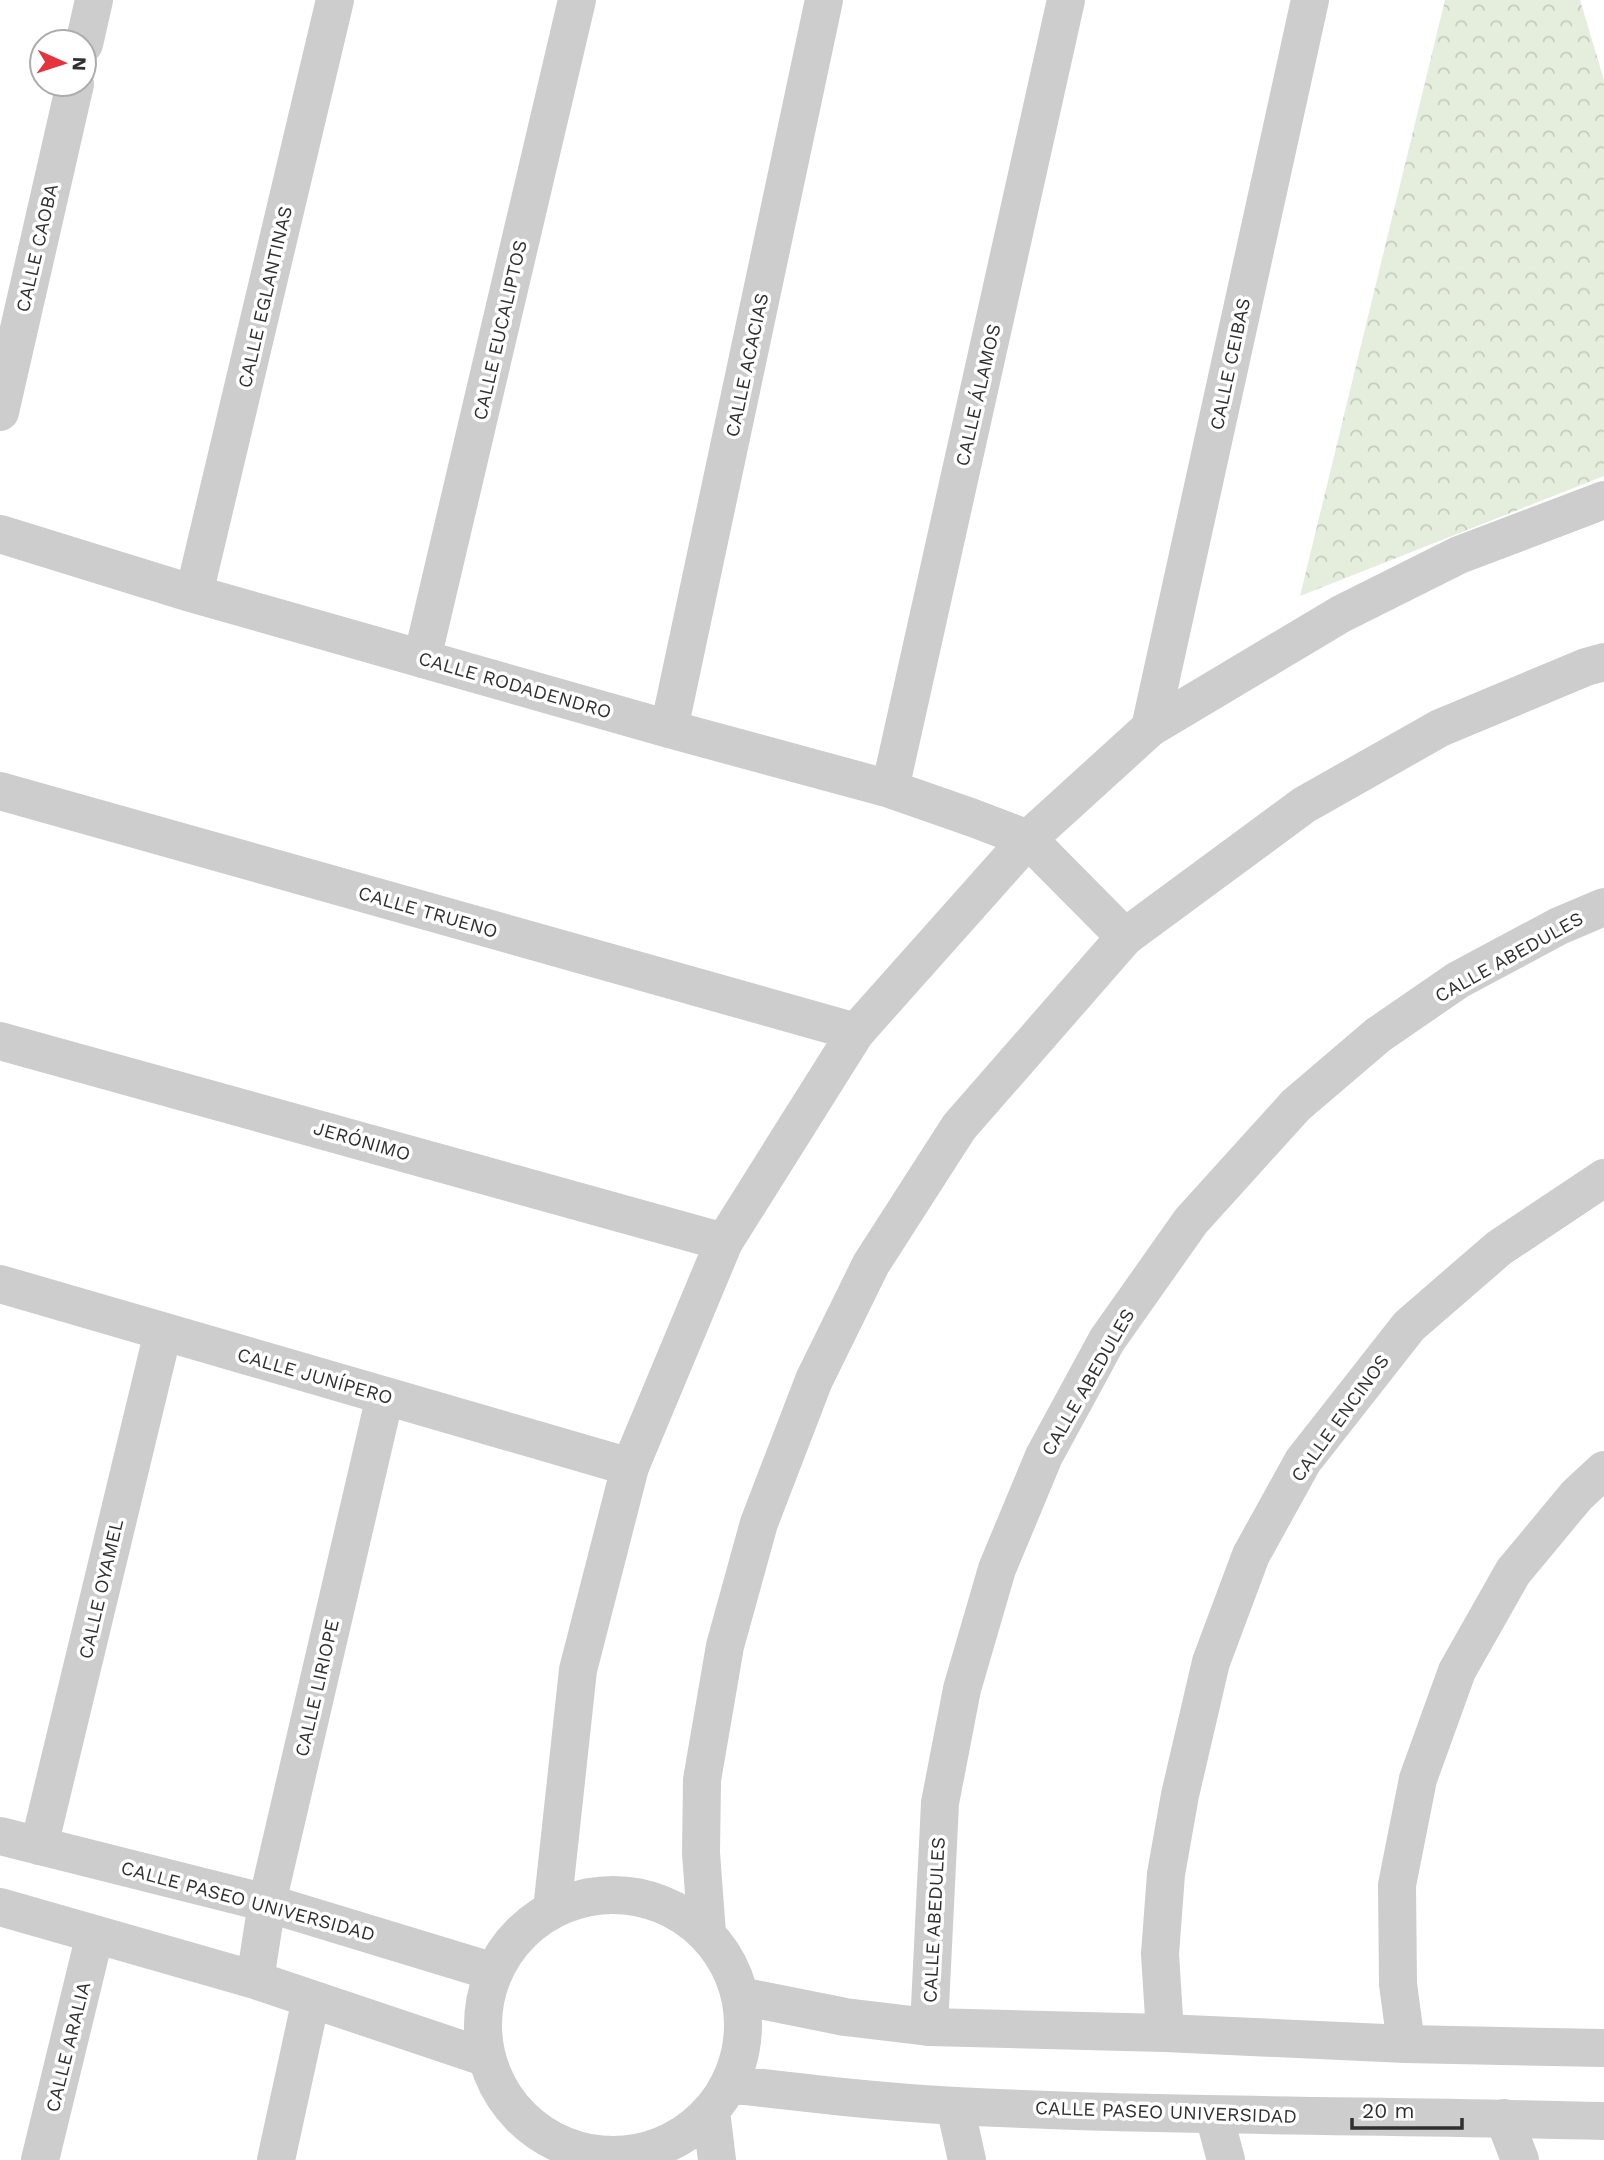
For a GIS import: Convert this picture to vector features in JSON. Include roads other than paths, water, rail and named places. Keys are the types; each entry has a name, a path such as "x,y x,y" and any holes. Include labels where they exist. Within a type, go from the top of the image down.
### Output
{"street":[{"path":"88,28 94,0"},
{"name":"CALLE EGLANTINAS","path":"194,594 335,0"},
{"name":"CALLE EUCALIPTOS","path":"422,659 577,0"},
{"name":"CALLE ACACIAS","path":"669,729 824,0"},
{"name":"CALLE ÁLAMOS","path":"890,789 1066,0"},
{"name":"CALLE CEIBAS","path":"1150,728 1310,0"},
{"name":"CALLE CAOBA","path":"0,412 72,98"},
{"path":"552,1910 578,1670 630,1467 724,1242 856,1032 1028,839 1150,728 1329,621 1376,596 1459,555 1604,500"},
{"name":"CALLE RODADENDRO","path":"0,534 194,594 890,789 1028,839"},
{"path":"706,1934 701,1853 702,1780 725,1646 759,1523 814,1380 871,1264 959,1127 1125,937 1304,806 1440,727 1604,662"},
{"name":"CALLE TRUENO","path":"0,791 856,1032"},
{"path":"1028,839 1125,937"},
{"name":"CALLE ABEDULES","path":"929,2027 940,1803 962,1689 997,1569 1044,1456 1107,1340 1191,1221 1296,1105 1378,1035 1458,981 1559,926 1604,907"},
{"name":"JERÓNIMO","path":"0,1041 724,1242"},
{"name":"CALLE ENCINOS","path":"1165,2034 1160,1954 1166,1874 1180,1796 1210,1662 1251,1556 1303,1461 1409,1326 1499,1248 1604,1178"},
{"name":"CALLE JUNÍPERO","path":"0,1284 630,1467"},
{"name":"CALLE OYAMEL","path":"39,1846 163,1332"},
{"name":"CALLE LIRIOPE","path":"255,1980 267,1903 385,1396"},
{"path":"1406,2044 1398,1984 1397,1885 1418,1779 1457,1671 1513,1572 1577,1495 1604,1470"},
{"name":"CALLE PASEO UNIVERSIDAD","path":"0,1836 267,1903 494,1972"},
{"path":"717,2160 720,2097 742,2040 740,1996 727,1963 706,1934 680,1913 649,1900 617,1895 583,1898 552,1910 518,1936 494,1972 483,2014 487,2058 498,2087 544,2147 568,2148 599,2155 630,2155 661,2147 688,2132 720,2097"},
{"path":"0,1907 255,1980 487,2058"},
{"name":"CALLE ARALIA","path":"40,2160 95,1934"},
{"path":"740,1996 845,2017 929,2027 1406,2044 1604,2048"},
{"path":"276,2160 311,1999"},
{"name":"CALLE PASEO UNIVERSIDAD","path":"720,2097 836,2096 955,2106 1214,2115 1604,2121"},
{"path":"955,2106 967,2160"},
{"path":"1214,2115 1226,2160"},
{"path":"1504,2118 1520,2160"}]}
